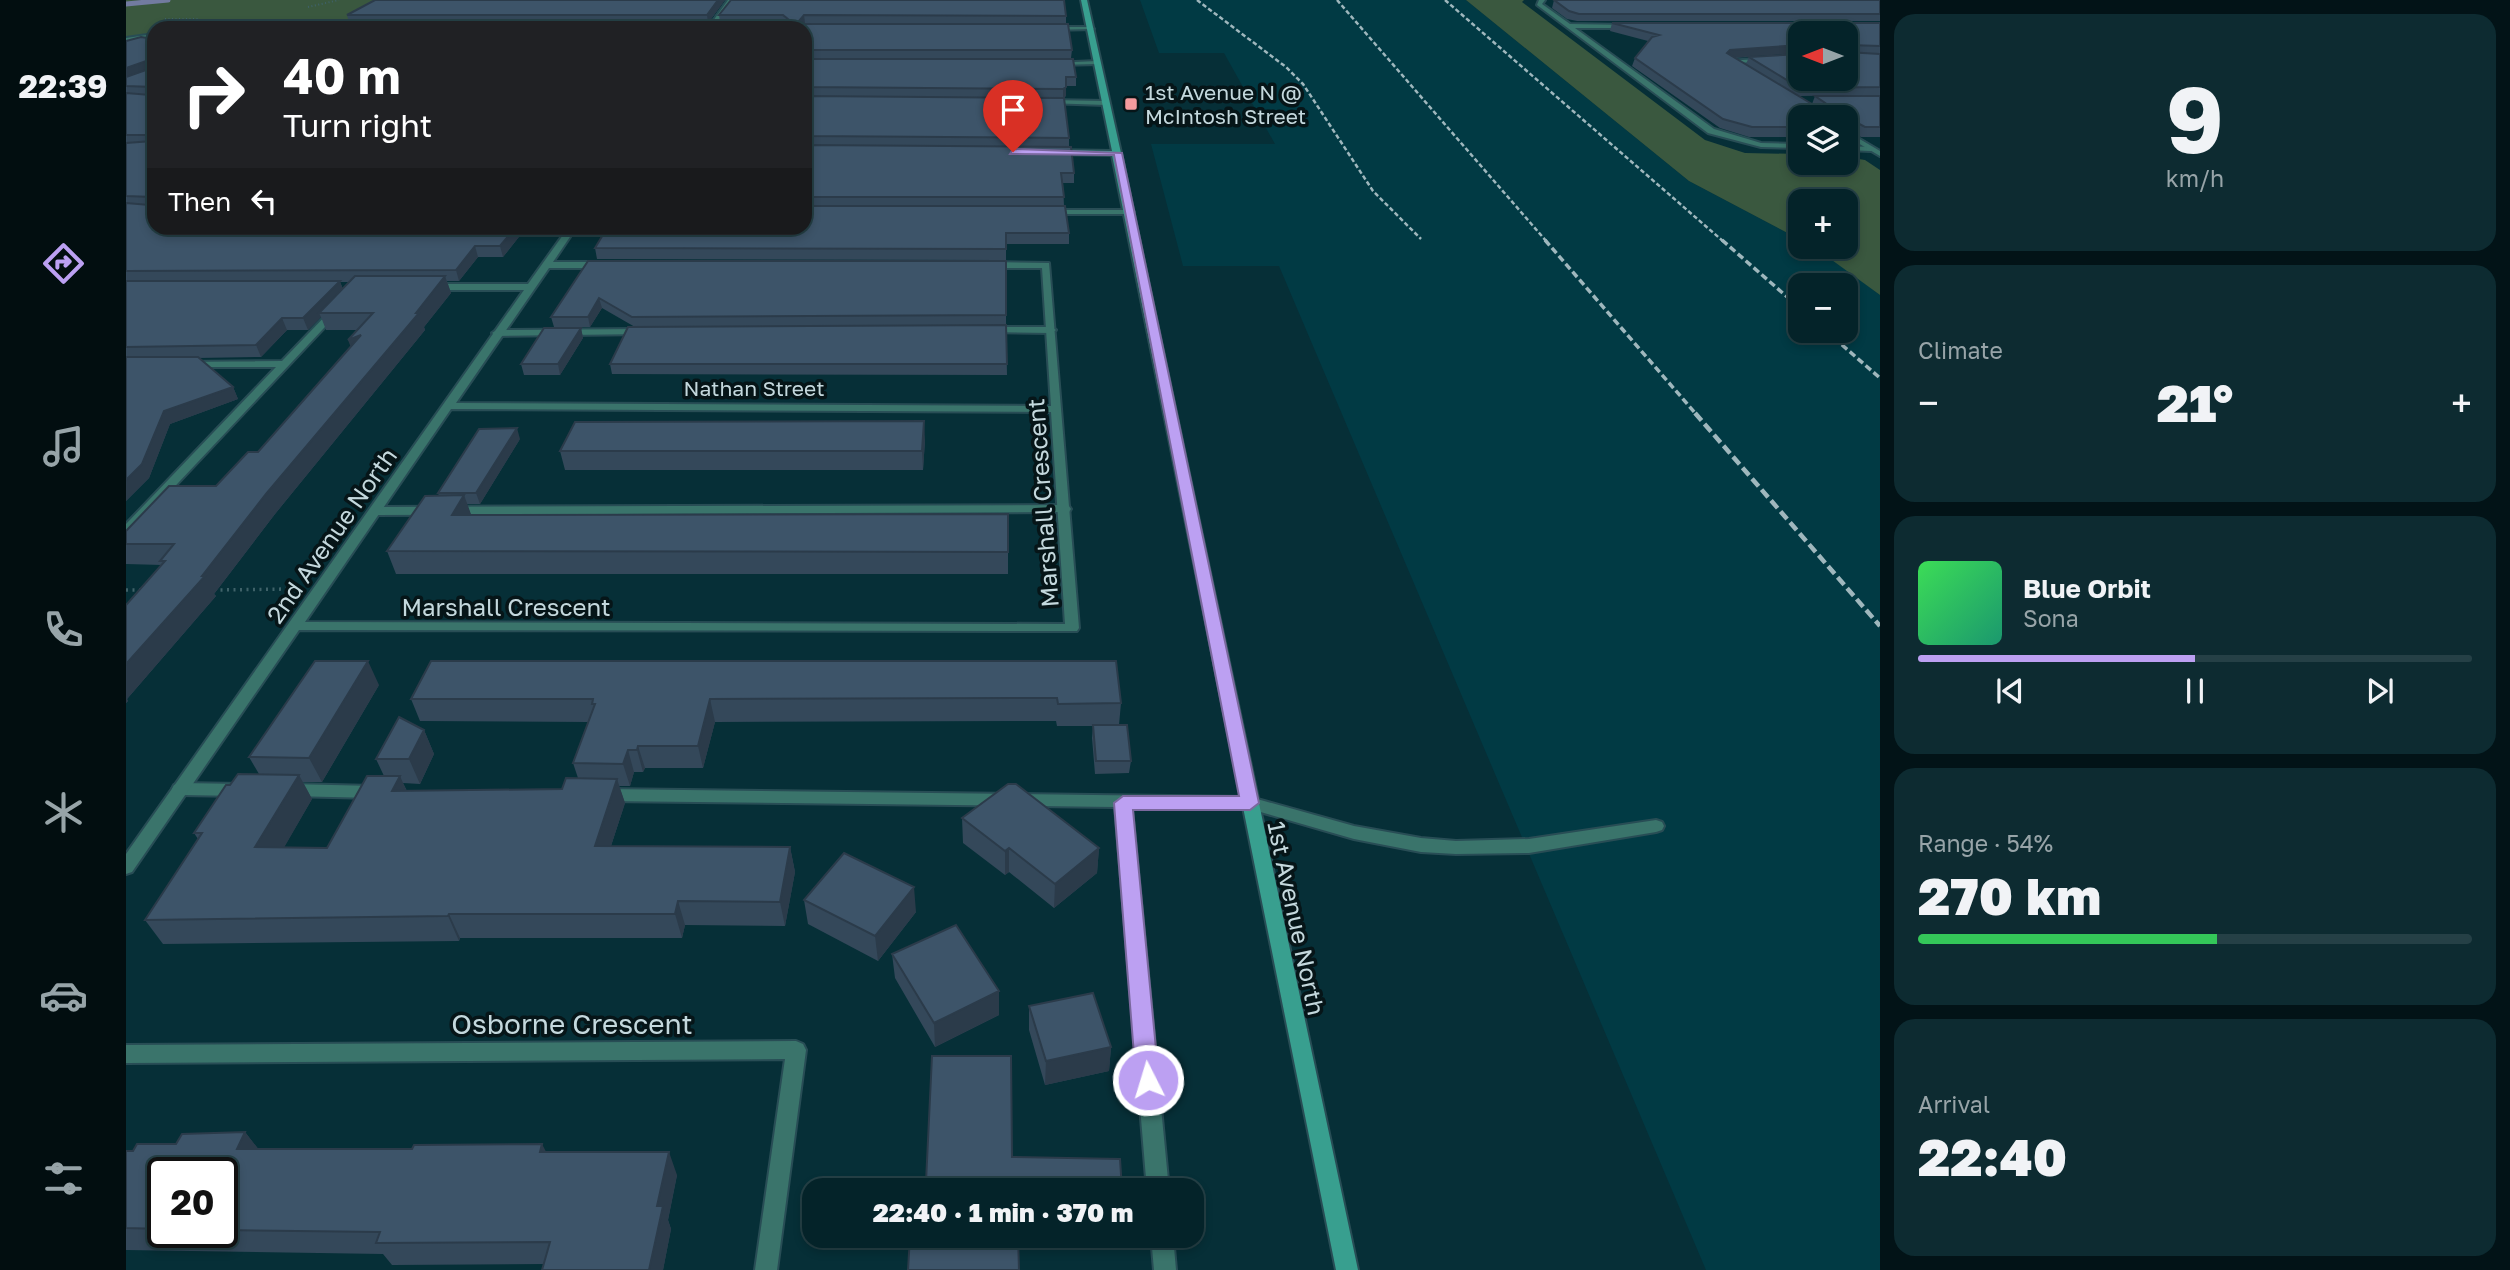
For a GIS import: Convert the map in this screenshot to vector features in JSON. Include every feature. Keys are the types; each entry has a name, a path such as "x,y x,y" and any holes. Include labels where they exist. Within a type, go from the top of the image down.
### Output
{"main road":[{"name":"1st Avenue North","path":"1084,0 1347,1270"},
{"path":"1036,152 1117,153"}],"street":[{"path":"716,21 731,0"},
{"path":"1542,0 1539,4 1711,131 1761,145 1788,146"},
{"path":"1569,26 1637,26"},
{"path":"1036,29 1091,29"},
{"path":"126,40 147,37"},
{"path":"1741,68 1730,61 1788,59"},
{"path":"1041,63 1097,63"},
{"path":"1038,102 1106,103"},
{"path":"1858,140 1880,154"},
{"path":"1035,212 1130,212"},
{"name":"2nd Avenue North","path":"126,867 567,235"},
{"path":"546,265 616,265"},
{"name":"Marshall Crescent","path":"294,626 1072,628 1046,265 977,265"},
{"path":"424,287 531,287"},
{"path":"126,531 340,306"},
{"path":"982,330 1051,330"},
{"path":"498,333 650,332"},
{"path":"179,364 285,364"},
{"name":"Nathan Street","path":"450,405 1057,409"},
{"path":"376,511 1065,509"},
{"path":"180,789 388,792"},
{"path":"582,795 1250,803 1341,832 1398,843 1461,849 1572,841 1616,830 1656,826"},
{"path":"1123,803 1157,1178"},
{"name":"Osborne Crescent","path":"126,1054 796,1050 766,1270"},
{"path":"1163,1248 1165,1270"}],"path":[{"path":"210,590 321,589"},
{"path":"126,590 154,590"}],"shaded area":[{"path":"1140,0 1466,0 1689,181 1788,233 1788,259 1832,259 1851,273 1788,273 1788,343 1858,343 1858,278 1880,295 1880,1270 1706,1270 1279,266 1183,266 1151,144 1275,144 1224,53 1159,53"}],"green space":[{"path":"126,0 383,0 350,21 147,21 147,35 126,37"},
{"path":"1466,0 1524,0 1522,2 1705,140 1745,153 1788,154 1788,175 1858,175 1858,159 1865,160 1880,170 1880,295 1858,279 1858,273 1850,273 1830,259 1858,259 1858,189 1788,189 1788,233 1689,181"}],"building":[{"path":"375,0 718,0 707,15 347,15"},
{"path":"731,0 1064,0 1066,16 804,15 799,21 788,21 783,15 719,15"},
{"path":"1554,0 1880,0 1880,14 1579,14 1569,11"},
{"path":"1612,23 1788,23 1788,46 1730,50 1727,53 1814,105 1788,105 1788,127 1752,127 1723,119 1635,58 1652,37 1659,35"},
{"path":"1858,23 1880,23 1880,46 1858,45"},
{"path":"812,24 1068,24 1072,50 812,50"},
{"path":"147,38 147,61 126,68 126,41"},
{"path":"1858,53 1880,54 1880,87 1858,87"},
{"path":"1788,55 1788,81 1749,57"},
{"path":"812,59 1073,59 1076,77 1066,77 1066,87 812,87"},
{"path":"147,70 147,87 126,86 126,77"},
{"path":"126,93 147,95 147,135 126,135"},
{"path":"812,96 1064,98 1069,138 812,136"},
{"path":"1815,96 1880,96 1880,127 1865,127 1858,123 1858,105 1828,105"},
{"path":"147,141 147,197 126,196 126,143"},
{"path":"812,145 1071,147 1074,173 1061,173 1064,197 812,197"},
{"path":"126,203 147,205 147,235 509,235 500,246 475,246 456,270 126,271"},
{"path":"812,206 1065,206 1069,233 1006,233 1006,249 595,248 603,235 812,235"},
{"path":"588,261 1006,261 1006,315 632,317 599,298 588,317 551,317"},
{"path":"355,276 445,276 416,313 419,313 266,494 202,576 205,576 126,664 126,605 165,561 160,561 174,544 126,544 126,531 169,486 216,486 248,452 258,452 361,335 348,340 373,313 319,313"},
{"path":"126,281 340,281 303,318 282,318 256,345 126,347"},
{"path":"1006,325 1007,364 610,364 628,327"},
{"path":"544,328 581,328 558,364 521,364"},
{"path":"126,357 198,357 233,387 164,411 142,464 126,480"},
{"path":"924,421 922,451 560,451 575,422"},
{"path":"517,428 476,493 438,493 479,429"},
{"path":"464,495 452,515 1008,514 1008,552 387,551 425,496"},
{"path":"315,661 368,661 309,758 249,757"},
{"path":"431,661 1116,661 1121,703 1058,704 1057,698 710,699 698,746 638,746 637,750 628,750 623,764 573,763 595,704 592,704 593,699 411,699"},
{"path":"399,717 424,730 409,759 376,759"},
{"path":"1093,725 1127,725 1131,761 1096,761"},
{"path":"238,774 299,775 255,847 327,848 367,776 400,776 392,791 562,789 566,778 617,779 595,846 790,847 780,902 678,901 675,914 449,914 145,920 202,833 194,833 226,785 230,785"},
{"path":"1008,784 1016,784 1099,848 1055,884 1009,848 1005,851 962,818"},
{"path":"844,853 914,887 875,936 804,900"},
{"path":"956,925 999,991 934,1023 892,954"},
{"path":"1093,993 1111,1047 1046,1061 1029,1006"},
{"path":"932,1056 1011,1056 1012,1157 1120,1159 1121,1178 926,1178"},
{"path":"245,1132 237,1149 412,1149 414,1145 542,1144 540,1152 669,1152 657,1206 663,1206 649,1270 542,1270 550,1242 376,1243 380,1232 238,1230 238,1157 147,1157 147,1229 126,1228 126,1151 133,1151 137,1144 176,1144 182,1134"},
{"path":"909,1248 1018,1248 1019,1270 908,1270"}],"waterway":[{"path":"126,4 168,0"}],"railway":[{"path":"1197,0 1286,67 1303,84 1373,191 1421,239"},
{"path":"1337,0 1547,242"},
{"path":"1445,0 1724,242"},
{"path":"1545,240 1696,414"},
{"path":"1722,240 1788,298"},
{"path":"1840,343 1880,378"},
{"path":"1695,413 1880,626"}],"place":[{"name":"1st Avenue N @ McIntosh Street","path":"1131,104"}],"route":[{"path":"1013,152 1117,153 1250,803 1123,803 1148,1080"}]}
